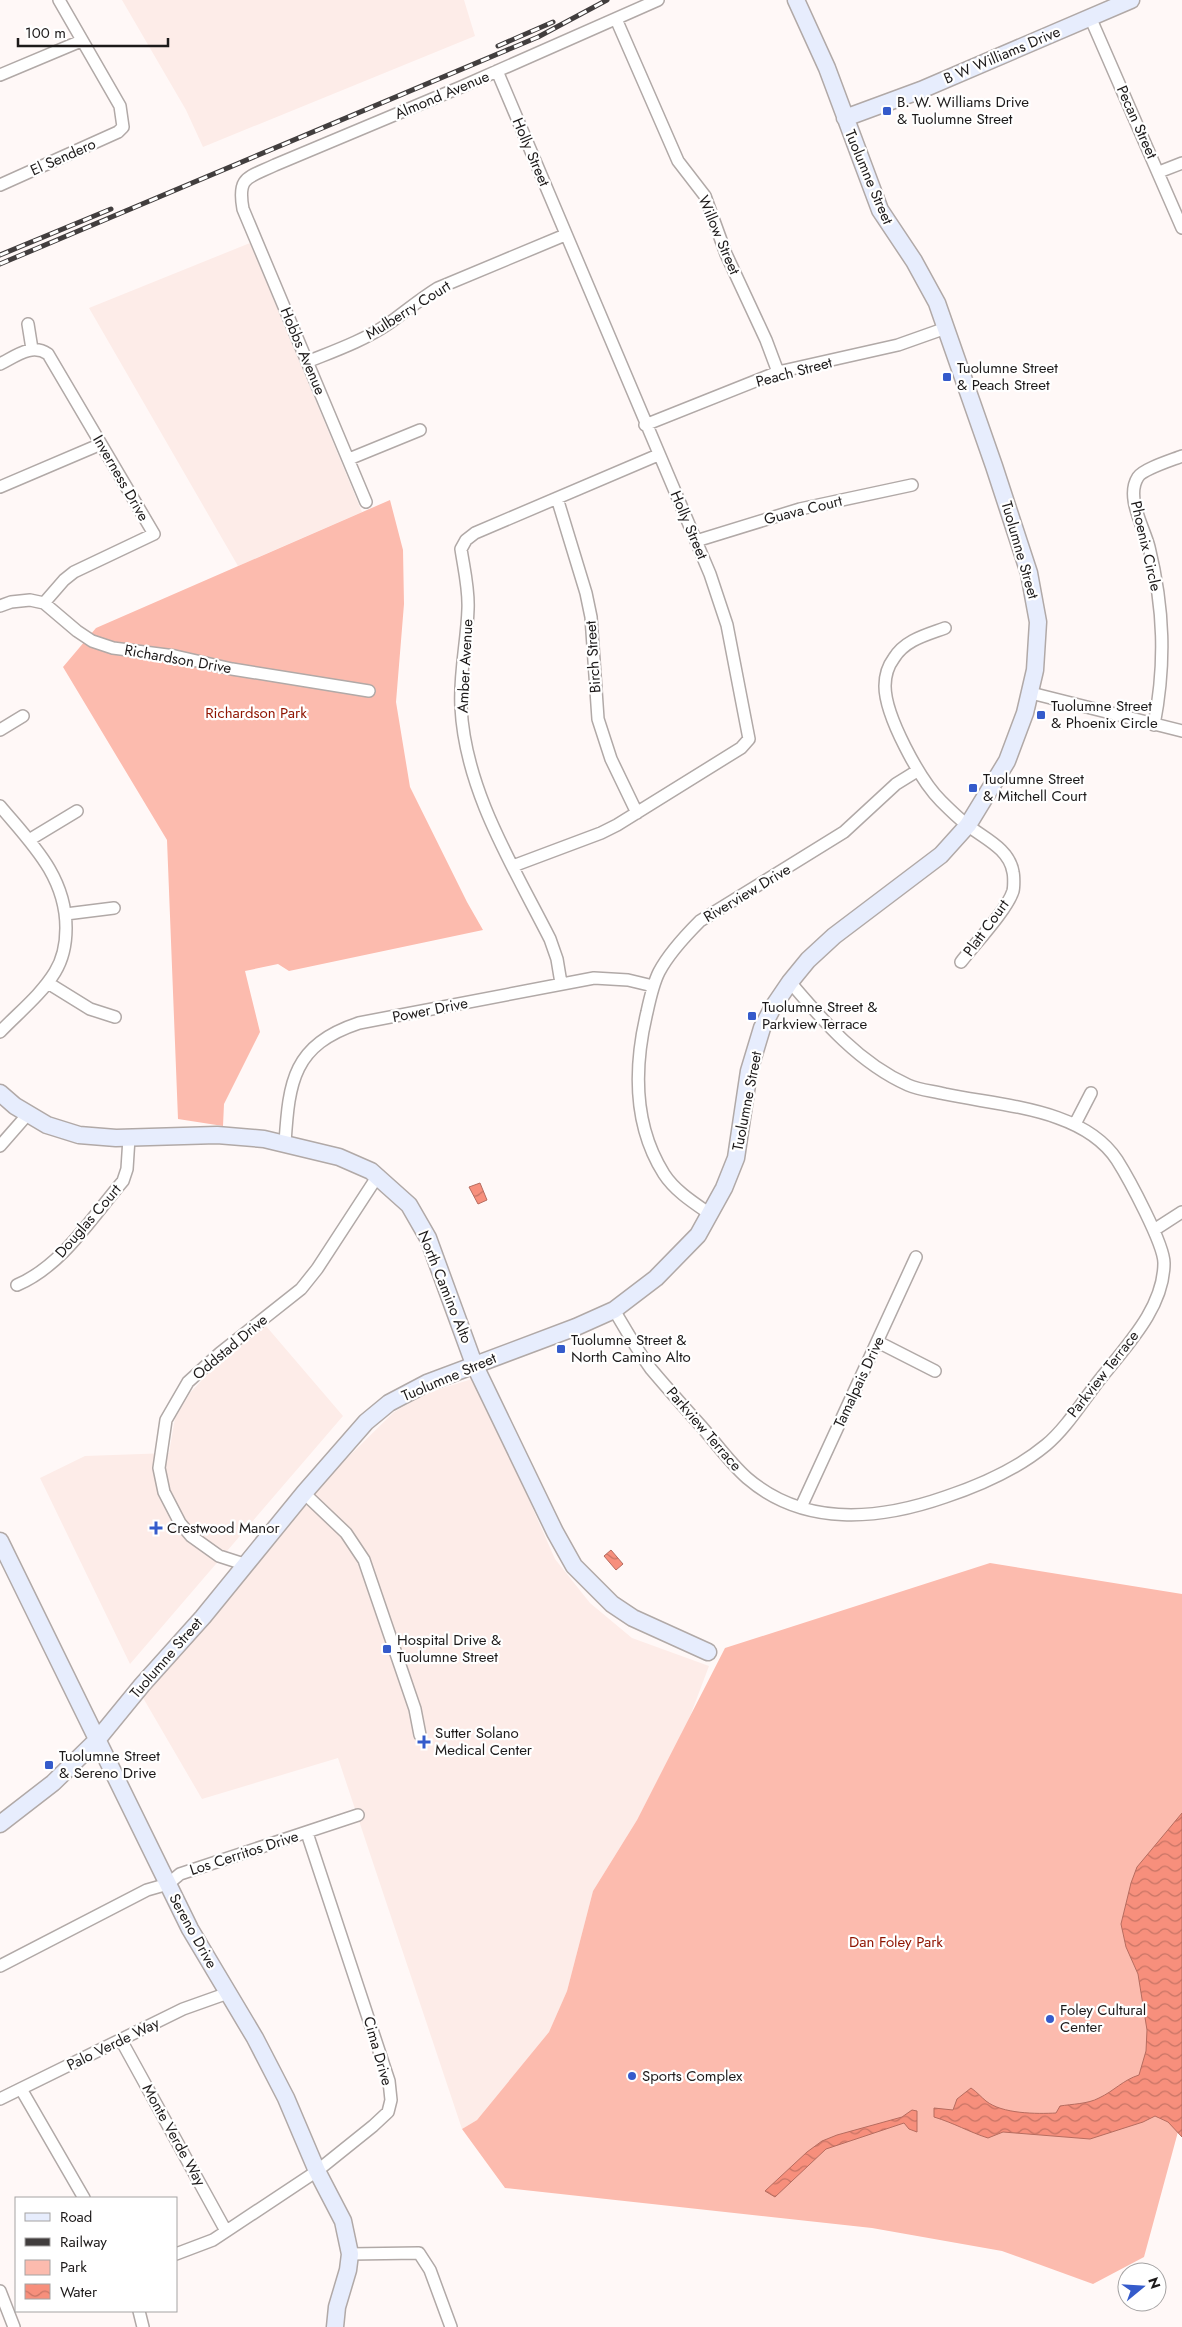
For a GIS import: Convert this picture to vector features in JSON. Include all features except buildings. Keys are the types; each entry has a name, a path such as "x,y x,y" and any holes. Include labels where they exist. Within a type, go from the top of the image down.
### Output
{"main road":[{"name":"Tuolumne Street","path":"0,1824 53,1783 97,1740 366,1422 389,1404 427,1383 576,1327 614,1310 656,1278 698,1235 724,1188 736,1158 749,1071 762,1028 790,982 834,936 941,855 968,825 1007,761 1031,693 1038,642 1035,597 997,473 937,303 925,278 880,210 820,51 796,0"},
{"name":"B W Williams Drive","path":"845,118 921,90 1131,0"},
{"name":"North Camino Alto","path":"0,1093 28,1114 47,1125 79,1135 129,1138 217,1135 264,1139 339,1157 371,1172 409,1205 428,1238 474,1364 555,1532 574,1566 606,1599 634,1618 658,1631 708,1652"},
{"name":"Sereno Drive","path":"0,1541 190,1929 255,2038 286,2098 317,2171 343,2221 350,2254 348,2270 337,2307 336,2327"}],"street":[{"path":"0,75 81,40 59,0"},
{"name":"Almond Avenue","path":"241,200 240,191 242,183 251,176 497,72 658,0"},
{"name":"Pecan Street","path":"1090,17 1182,228"},
{"name":"Willow Street","path":"616,19 678,161 705,196 726,254 766,340 778,372"},
{"name":"El Sendero","path":"0,184 118,132 123,127 120,106 81,40"},
{"name":"Holly Street","path":"497,72 645,425 696,541 721,605 727,626 749,738 741,748 637,813 601,833 513,866"},
{"path":"1159,172 1182,164"},
{"name":"Hobbs Avenue","path":"241,200 243,209 366,502"},
{"name":"Mulberry Court","path":"307,362 364,338 388,324 438,288 565,235"},
{"path":"0,364 32,349 28,324"},
{"name":"Peach Street","path":"645,425 778,372 889,347 946,328"},
{"name":"Inverness Drive","path":"32,349 41,349 48,354 154,534 74,572 64,580 44,603"},
{"path":"349,459 420,430"},
{"path":"0,487 101,444"},
{"name":"Amber Avenue","path":"561,983 557,959 550,938 513,866 474,779 467,754 461,693 468,608 461,549 466,540 474,533 658,455"},
{"name":"Phoenix Circle","path":"1154,725 1162,677 1158,589 1148,545 1135,507 1134,488 1142,473 1182,456"},
{"name":"Guava Court","path":"696,541 800,509 912,485"},
{"name":"Birch Street","path":"557,498 574,548 588,601 598,718 611,759 637,813"},
{"path":"0,606 11,602 30,600 44,603"},
{"name":"Richardson Drive","path":"44,603 92,641 113,648 175,656 232,669 369,691"},
{"name":"Platt Court","path":"945,628 914,639 902,648 887,672 885,686 887,700 917,771 939,799 968,825 998,846 1008,860 1013,872 1013,891 1001,911 961,962"},
{"path":"1031,693 1182,731"},
{"path":"0,730 23,716"},
{"name":"Riverview Drive","path":"710,1214 675,1188 665,1175 654,1156 645,1129 638,1095 638,1066 653,986 669,957 700,921 844,832 896,784 917,771"},
{"path":"0,806 29,840 52,872 61,892 66,914 66,940 62,956 48,982 0,1032"},
{"path":"29,840 77,811"},
{"path":"66,914 114,908"},
{"name":"Power Drive","path":"285,1143 287,1108 292,1080 298,1066 314,1046 339,1030 359,1023 561,983 609,978 653,986"},
{"path":"48,982 90,1009 115,1017"},
{"name":"Parkview Terrace","path":"614,1310 651,1369 747,1477 778,1497 801,1507 834,1514 872,1515 913,1508 998,1477 1048,1444 1079,1408 1146,1320 1163,1281 1164,1259 1154,1230 1116,1159 1102,1143 1075,1124 1046,1114 910,1086 868,1063 843,1040 790,982"},
{"path":"1075,1124 1091,1093"},
{"path":"0,1146 28,1114"},
{"name":"Douglas Court","path":"17,1285 31,1279 60,1256 123,1180 127,1169 129,1138"},
{"name":"Oddstad Drive","path":"247,1564 219,1556 192,1536 180,1523 164,1492 159,1468 166,1420 188,1382 220,1353 301,1289 317,1269 377,1177"},
{"path":"1154,1230 1182,1212"},
{"name":"Tamalpais Drive","path":"801,1507 916,1257"},
{"path":"878,1342 935,1371"},
{"path":"304,1493 346,1534 364,1560 415,1709 420,1735"},
{"name":"Los Cerritos Drive","path":"0,1966 147,1890 168,1884 180,1874 358,1816"},
{"name":"Cima Drive","path":"178,2253 213,2240 317,2171 374,2126 388,2112 391,2100 390,2081 307,1833"},
{"name":"Palo Verde Way","path":"0,2099 183,2009 228,1993"},
{"name":"Monte Verde Way","path":"122,2040 226,2231"},
{"path":"21,2089 83,2197"},
{"path":"350,2254 419,2253 430,2270 451,2327"},
{"path":"0,2291 14,2327"},
{"path":"140,2312 143,2327"}],"shaded area":[{"path":"122,0 464,0 475,36 203,147 186,110"},
{"path":"250,243 362,512 238,566 89,308"},
{"name":"Crestwood Manor","path":"266,1326 343,1416 130,1664 40,1478 85,1456 169,1453 175,1418 190,1393 212,1369"},
{"name":"Sutter Solano Medical Center","path":"472,1379 485,1400 555,1559 590,1603 632,1638 709,1666 686,1727 637,1820 593,1891 567,1991 549,2032 477,2120 462,2129 338,1758 202,1799 142,1696 277,1541 332,1473 394,1412 427,1393"}],"green space":[{"name":"Richardson Park","path":"390,500 403,550 404,604 396,702 410,787 467,902 483,930 289,971 278,964 245,971 260,1032 224,1104 223,1126 178,1119 167,840 63,667 96,628"},
{"name":"Dan Foley Park","path":"990,1563 1182,1594 1182,2117 1144,2257 1135,2262 1117,2262 1117,2271 1093,2284 1002,2251 872,2228 505,2188 462,2129 477,2120 549,2032 567,1991 593,1891 637,1820 725,1648"}],"water":[{"path":"480,1183 487,1200 478,1204 469,1187"},
{"path":"611,1550 623,1564 616,1570 604,1556"},
{"path":"1182,1813 1182,2137 1168,2122 1155,2116 1143,2122 1090,2139 1003,2132 988,2138 934,2117 934,2108 953,2110 957,2099 971,2088 986,2101 1010,2111 1056,2113 1060,2106 1095,2100 1139,2075 1146,2051 1147,2030 1138,1974 1126,1947 1121,1924 1137,1867"},
{"path":"912,2110 917,2111 917,2132 909,2129 904,2123 826,2149 775,2197 765,2191 807,2152 822,2141 902,2117"}],"railway":[{"path":"0,264 538,37 607,0"},
{"path":"498,46 553,22"},
{"path":"0,255 111,209"}],"place":[{"name":"B. W. Williams Drive & Tuolumne Street","path":"887,111"},
{"name":"Tuolumne Street & Peach Street","path":"947,377"},
{"name":"Tuolumne Street & Phoenix Circle","path":"1041,715"},
{"name":"Tuolumne Street & Mitchell Court","path":"973,788"},
{"name":"Tuolumne Street & Parkview Terrace","path":"752,1016"},
{"name":"Tuolumne Street & North Camino Alto","path":"561,1349"},
{"name":"Crestwood Manor","path":"156,1528"},
{"name":"Hospital Drive & Tuolumne Street","path":"387,1649"},
{"name":"Sutter Solano Medical Center","path":"424,1742"},
{"name":"Tuolumne Street & Sereno Drive","path":"49,1765"},
{"name":"Foley Cultural Center","path":"1050,2019"},
{"name":"Sports Complex","path":"632,2076"}]}
